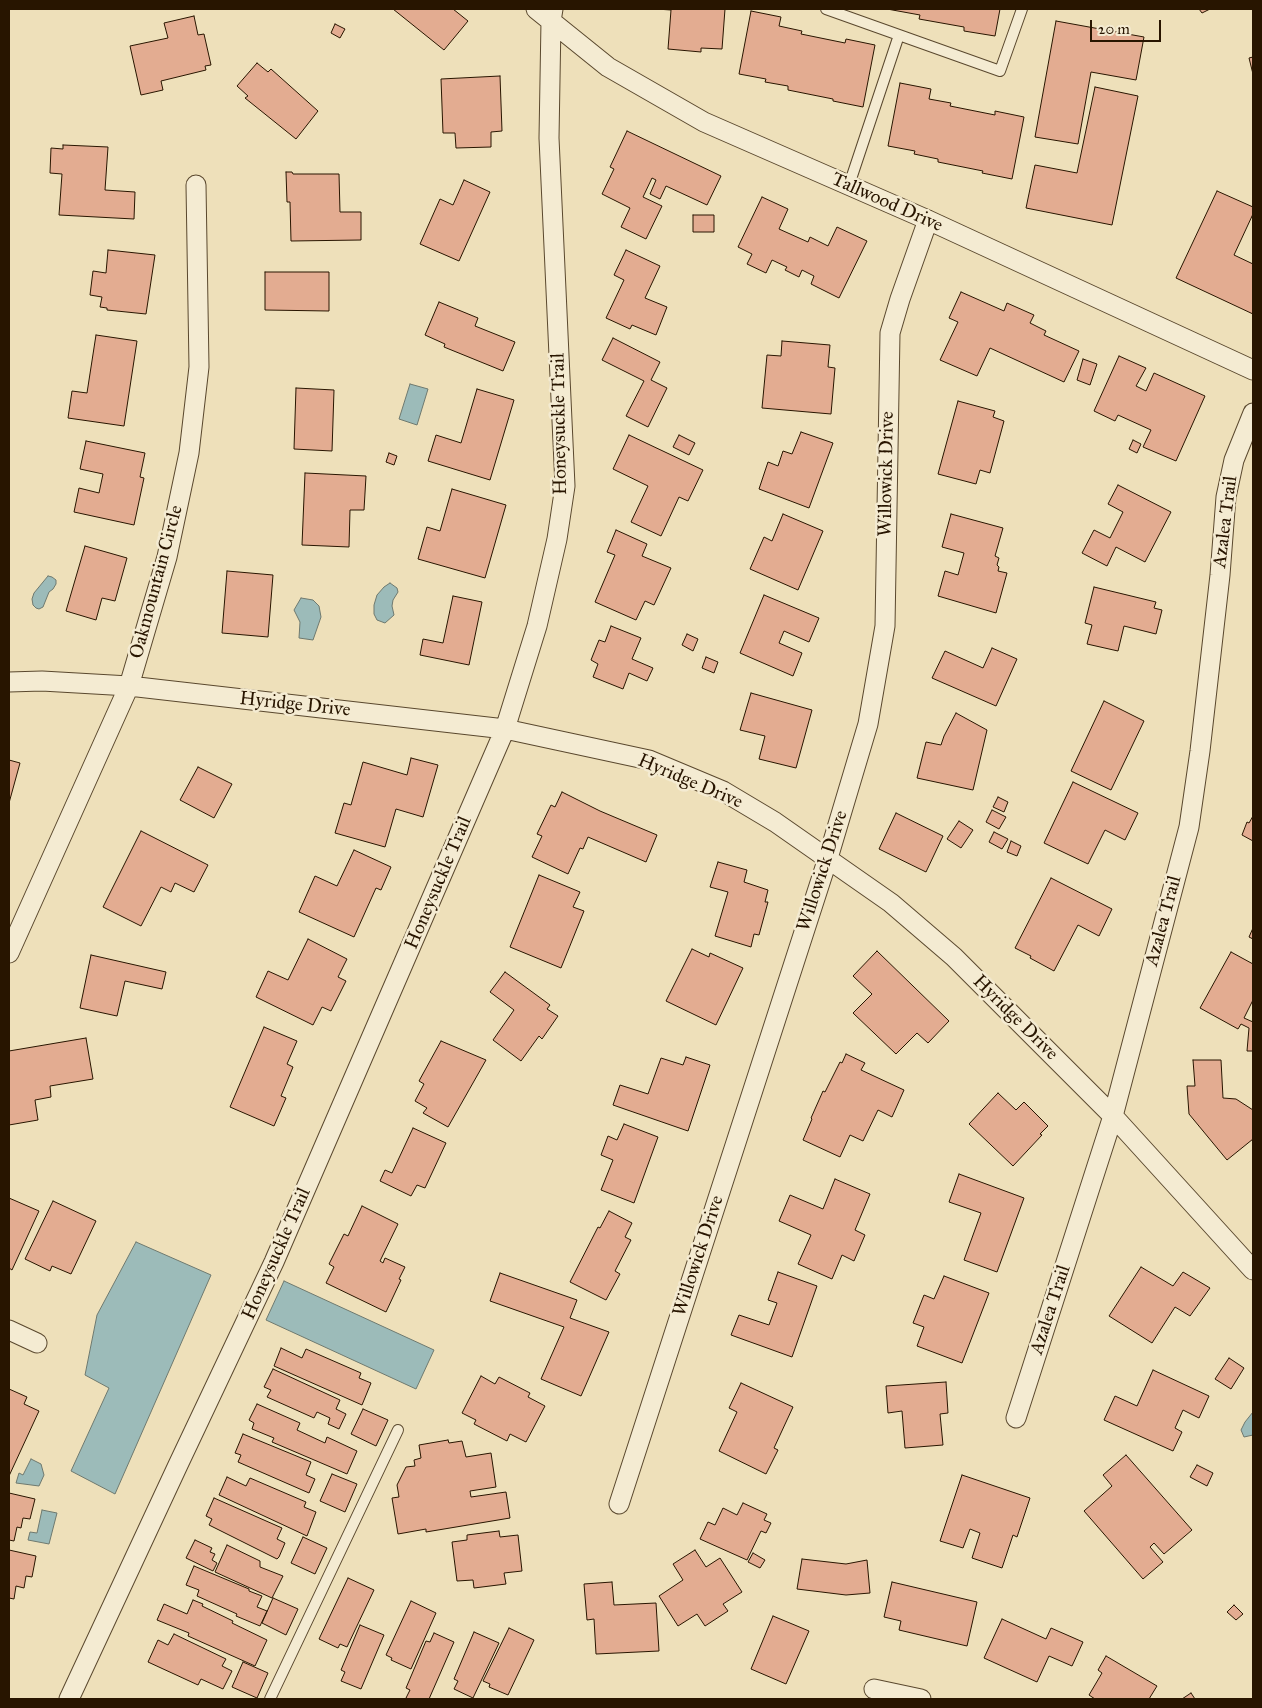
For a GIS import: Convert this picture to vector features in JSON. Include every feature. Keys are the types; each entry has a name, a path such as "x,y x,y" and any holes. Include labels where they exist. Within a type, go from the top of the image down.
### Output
{"street":[{"name":"Tallwood Drive","path":"536,9 552,15 608,66 704,122 928,220 1253,370"},
{"name":"Honeysuckle Trail","path":"69,1699 274,1262 505,729 537,626 557,539 565,486 549,138 552,15"},
{"name":"Oakmountain Circle","path":"9,953 129,686 167,557 189,453 199,367 196,185"},
{"name":"Willowick Drive","path":"619,1504 828,858 868,724 884,626 890,333 928,220"},
{"name":"Azalea Trail","path":"1016,1418 1113,1116 1189,827 1200,751 1220,575 1226,497 1234,460 1253,413"},
{"name":"Hyridge Drive","path":"9,682 129,686 505,729 649,760 723,791 775,822 891,903 954,957 1113,1116 1253,1270"},
{"path":"9,1330 38,1343"},
{"path":"874,1689 921,1699"}],"lane":[{"path":"826,9 1000,71 1022,9"},
{"path":"849,185 900,35"},
{"path":"270,1699 398,1430"}],"water":[{"path":"410,384 428,389 417,425 399,419"},
{"path":"48,576 56,580 56,584 49,592 43,607 39,609 33,605 32,599 34,593"},
{"path":"390,583 397,588 398,592 393,600 394,615 385,623 377,620 374,614 374,605 377,595"},
{"path":"301,598 313,600 319,606 321,617 313,640 299,638 300,622 294,610"},
{"path":"136,1242 211,1275 115,1494 71,1471 109,1388 85,1375 97,1315"},
{"path":"284,1281 434,1350 416,1389 266,1320"},
{"path":"1253,1412 1253,1435 1244,1437 1241,1430"},
{"path":"31,1459 41,1464 44,1475 39,1486 16,1483 19,1473 23,1475"},
{"path":"42,1510 57,1513 49,1544 28,1540 30,1532 37,1533"}],"building":[{"path":"393,9 453,9 468,21 444,50"},
{"path":"656,9 725,9 722,49 701,48 701,52 668,49 671,10"},
{"path":"887,9 1000,9 995,36 964,31 964,27 919,19 920,15"},
{"path":"1199,9 1210,9 1202,13"},
{"path":"751,11 781,17 779,26 802,31 801,34 845,43 846,39 875,45 863,107 788,90 788,86 765,82 766,79 739,74"},
{"path":"194,16 198,35 204,34 211,65 205,66 206,70 161,81 163,90 141,95 130,46 168,38 164,23"},
{"path":"1056,21 1144,37 1136,80 1091,72 1078,144 1035,137"},
{"path":"335,24 345,29 340,38 331,33"},
{"path":"1253,57 1253,74 1249,58"},
{"path":"257,63 268,72 271,69 318,111 296,139 245,98 248,96 237,86"},
{"path":"500,76 502,131 491,132 491,147 456,148 455,133 443,133 441,79"},
{"path":"900,83 931,89 929,99 951,103 950,106 995,115 995,111 1024,117 1012,179 938,162 938,159 914,154 915,151 888,146"},
{"path":"1095,87 1138,96 1112,225 1026,208 1035,165 1077,173"},
{"path":"627,131 721,176 707,205 666,186 660,199 650,194 656,180 652,178 643,197 662,206 646,239 621,227 630,208 602,194 614,169 610,167"},
{"path":"63,145 108,147 105,190 135,192 134,219 59,215 62,174 50,173 51,148 63,149"},
{"path":"286,172 292,172 293,174 339,174 340,212 361,212 361,240 291,241 290,202 287,202"},
{"path":"464,180 490,192 459,261 420,244 440,199 453,205"},
{"path":"1217,191 1253,207 1253,214 1234,255 1253,264 1253,314 1176,278"},
{"path":"762,197 788,209 779,229 808,242 810,237 828,246 837,227 867,241 839,298 811,284 814,276 802,270 799,277 785,270 787,267 772,260 766,273 747,264 752,254 738,247"},
{"path":"693,215 714,215 714,232 693,232"},
{"path":"108,250 155,255 146,314 107,310 107,308 100,307 102,297 90,295 93,271 106,273"},
{"path":"626,250 660,266 645,298 667,307 656,335 632,325 630,329 606,318 624,280 614,275"},
{"path":"265,272 329,272 329,311 265,310"},
{"path":"961,292 1004,311 1007,303 1034,315 1030,323 1046,331 1044,335 1079,351 1064,382 990,348 977,376 940,360 958,322 949,318"},
{"path":"439,302 478,318 475,326 515,342 503,371 444,347 445,344 425,335"},
{"path":"96,335 137,341 124,426 68,418 72,391 87,393"},
{"path":"613,338 660,362 651,380 667,388 648,427 626,416 644,381 602,360"},
{"path":"782,341 830,345 828,367 835,368 831,414 762,408 767,355 781,356"},
{"path":"1119,356 1146,368 1136,386 1146,391 1154,373 1205,396 1176,461 1143,447 1151,430 1118,415 1115,421 1094,411"},
{"path":"1083,359 1097,364 1090,385 1077,380"},
{"path":"296,388 334,390 332,451 294,449"},
{"path":"477,389 514,400 490,480 428,461 436,435 461,443"},
{"path":"958,401 995,411 993,417 1004,421 990,473 980,470 976,484 938,474"},
{"path":"801,432 833,443 809,508 759,489 768,462 778,466 783,451 792,454"},
{"path":"629,435 703,470 688,501 679,497 661,536 631,522 648,486 613,469"},
{"path":"679,435 695,443 689,455 673,447"},
{"path":"1133,440 1141,444 1137,453 1129,449"},
{"path":"86,441 145,453 140,477 144,478 134,525 74,512 79,488 99,493 103,474 80,469"},
{"path":"389,453 397,456 394,465 386,462"},
{"path":"305,473 366,476 364,510 350,510 349,547 302,545"},
{"path":"1118,485 1171,512 1145,562 1116,547 1107,566 1082,553 1094,530 1110,538 1123,512 1108,504"},
{"path":"452,489 506,505 485,578 418,559 427,527 440,531"},
{"path":"783,514 823,531 798,590 750,569 764,537 772,541"},
{"path":"951,514 1003,528 995,556 999,558 998,571 1007,573 996,613 938,596 945,571 958,575 964,553 942,547"},
{"path":"616,530 647,544 642,556 671,568 654,605 645,601 636,620 595,602 615,555 607,552"},
{"path":"85,546 127,558 115,601 102,598 96,620 66,611"},
{"path":"227,571 273,575 268,637 222,633"},
{"path":"1094,587 1156,602 1154,608 1162,610 1156,634 1124,626 1118,651 1087,644 1092,625 1085,623"},
{"path":"764,595 819,618 809,642 784,631 779,643 802,653 793,676 740,653"},
{"path":"453,596 482,602 469,665 420,655 423,639 443,643"},
{"path":"611,626 641,638 632,659 653,668 647,681 629,673 623,689 593,677 598,664 591,660 599,640 605,642"},
{"path":"687,634 698,639 693,651 682,645"},
{"path":"992,648 1017,659 996,706 932,678 945,651 983,668"},
{"path":"706,657 718,662 714,673 702,668"},
{"path":"751,693 812,710 796,768 759,759 765,736 740,730"},
{"path":"1104,701 1144,721 1111,790 1071,771"},
{"path":"956,713 987,730 973,790 917,778 926,742 941,745"},
{"path":"411,758 438,765 423,817 396,809 385,847 335,833 344,803 351,805 363,762 407,775"},
{"path":"9,760 20,763 9,803"},
{"path":"198,767 232,784 214,818 180,800"},
{"path":"1073,782 1138,813 1125,840 1105,830 1088,864 1044,843"},
{"path":"562,792 600,811 657,835 646,862 588,837 583,849 580,848 568,874 532,857 542,836 537,834 551,805 555,807"},
{"path":"998,797 1008,802 1004,812 993,807"},
{"path":"992,810 1006,817 999,829 986,822"},
{"path":"896,813 943,836 926,872 879,849"},
{"path":"1253,816 1253,841 1242,835 1247,822 1249,823"},
{"path":"959,821 973,830 961,848 947,839"},
{"path":"141,831 208,865 194,892 175,883 171,892 161,887 141,926 103,907"},
{"path":"994,832 1008,839 1002,849 989,842"},
{"path":"1011,841 1021,846 1017,856 1007,852"},
{"path":"354,850 391,867 381,890 376,888 354,937 299,912 315,876 337,886"},
{"path":"718,862 747,870 744,882 768,890 765,902 768,902 759,935 754,934 751,947 715,936 728,892 710,887"},
{"path":"539,875 580,892 573,907 584,911 561,968 510,947"},
{"path":"1051,878 1112,909 1099,936 1078,925 1054,971 1015,948"},
{"path":"1253,928 1253,939 1249,937"},
{"path":"308,939 347,959 338,977 346,981 331,1011 322,1007 313,1025 256,997 268,971 288,980"},
{"path":"692,949 709,957 710,953 743,968 716,1025 666,1001"},
{"path":"877,951 949,1021 928,1043 917,1033 896,1054 853,1013 872,994 853,976"},
{"path":"1231,952 1253,964 1253,1000 1244,1018 1253,1022 1253,1051 1247,1051 1249,1028 1241,1024 1238,1029 1200,1008"},
{"path":"91,955 166,972 162,989 125,981 117,1016 80,1008"},
{"path":"505,972 550,1005 547,1009 558,1016 542,1039 539,1036 521,1061 493,1040 514,1010 490,992"},
{"path":"264,1027 297,1041 287,1064 293,1067 281,1096 286,1098 274,1126 230,1107"},
{"path":"86,1038 93,1079 50,1086 51,1097 35,1100 38,1120 9,1125 9,1051"},
{"path":"441,1041 486,1060 448,1127 423,1113 427,1108 415,1101 424,1084 419,1081"},
{"path":"846,1054 865,1063 861,1070 904,1090 892,1117 878,1110 863,1141 850,1135 840,1157 803,1140 823,1091 825,1092"},
{"path":"686,1057 710,1065 688,1131 613,1105 620,1085 648,1094 661,1058 683,1065"},
{"path":"1193,1060 1221,1060 1223,1098 1236,1099 1253,1110 1253,1139 1227,1160 1189,1114 1187,1086 1195,1086"},
{"path":"998,1093 1016,1110 1024,1102 1048,1126 1013,1166 969,1124"},
{"path":"624,1124 658,1137 634,1203 601,1190 613,1160 601,1155 608,1136 617,1140"},
{"path":"413,1128 446,1143 425,1188 417,1185 411,1196 380,1181 385,1170 392,1173"},
{"path":"959,1174 1024,1198 997,1272 964,1260 981,1213 949,1202"},
{"path":"835,1179 870,1194 855,1230 865,1235 854,1261 842,1255 832,1279 798,1264 811,1235 779,1221 790,1195 823,1209"},
{"path":"9,1198 39,1211 12,1270 9,1268"},
{"path":"53,1201 96,1221 71,1274 52,1266 50,1271 25,1259"},
{"path":"362,1206 398,1224 380,1261 383,1263 385,1258 405,1267 386,1312 326,1283 334,1267 329,1264 344,1234 348,1236"},
{"path":"609,1211 632,1223 625,1237 631,1240 615,1271 620,1274 606,1300 570,1282 598,1227 600,1228"},
{"path":"1141,1267 1173,1286 1183,1272 1210,1288 1190,1316 1175,1307 1152,1343 1109,1316"},
{"path":"778,1272 817,1286 792,1357 731,1335 739,1315 769,1325 777,1303 768,1300"},
{"path":"500,1273 577,1300 570,1318 609,1332 581,1396 541,1379 564,1327 490,1301"},
{"path":"944,1276 989,1293 962,1363 917,1346 924,1327 913,1323 924,1295 934,1299"},
{"path":"281,1348 302,1358 306,1349 361,1373 359,1378 371,1383 362,1405 274,1366"},
{"path":"1229,1358 1244,1368 1231,1389 1215,1379"},
{"path":"273,1369 340,1400 336,1409 346,1414 339,1429 328,1424 330,1418 317,1412 314,1418 267,1397 271,1390 264,1387"},
{"path":"1153,1370 1209,1396 1199,1418 1183,1410 1175,1428 1182,1432 1173,1451 1104,1420 1115,1396 1137,1406"},
{"path":"481,1376 495,1384 499,1377 530,1393 528,1397 545,1406 526,1442 510,1434 507,1441 474,1424 476,1420 462,1413"},
{"path":"946,1382 948,1413 940,1414 943,1445 905,1448 902,1411 888,1413 886,1386"},
{"path":"741,1383 793,1407 774,1448 778,1450 766,1474 719,1451 737,1412 729,1408"},
{"path":"9,1389 27,1397 24,1404 39,1411 9,1476"},
{"path":"257,1404 300,1423 297,1430 325,1443 327,1437 357,1451 347,1474 272,1442 274,1438 252,1429 254,1423 249,1420"},
{"path":"363,1409 388,1420 376,1446 351,1434"},
{"path":"243,1434 311,1462 306,1475 315,1479 309,1493 238,1462 241,1455 235,1453"},
{"path":"448,1440 449,1443 462,1441 466,1457 491,1453 496,1487 470,1491 471,1497 506,1492 510,1518 426,1532 426,1529 398,1534 392,1498 399,1497 397,1485 406,1467 415,1466 414,1460 421,1458 419,1445"},
{"path":"1126,1455 1192,1530 1164,1554 1154,1543 1150,1547 1163,1562 1143,1579 1084,1511 1112,1486 1103,1475"},
{"path":"1197,1465 1213,1473 1207,1486 1190,1477"},
{"path":"332,1474 357,1484 345,1512 320,1501"},
{"path":"962,1475 1030,1498 1017,1537 1013,1535 1002,1568 972,1558 980,1533 970,1529 963,1548 940,1541"},
{"path":"227,1477 246,1486 250,1478 306,1502 304,1507 316,1512 307,1536 219,1495"},
{"path":"9,1493 35,1499 30,1519 23,1518 21,1528 17,1527 14,1541 9,1540"},
{"path":"214,1498 282,1528 277,1539 285,1543 279,1557 277,1559 209,1525 212,1519 206,1516"},
{"path":"743,1503 767,1514 764,1520 771,1523 766,1533 761,1531 747,1560 700,1539 708,1522 715,1525 723,1508 737,1515"},
{"path":"499,1531 500,1537 518,1535 522,1571 504,1573 506,1584 474,1588 473,1580 457,1581 452,1542 467,1540 467,1535"},
{"path":"303,1537 327,1548 315,1574 291,1563"},
{"path":"195,1540 212,1548 210,1552 215,1554 212,1560 217,1563 213,1571 186,1558"},
{"path":"227,1545 260,1561 260,1567 283,1576 272,1598 215,1572"},
{"path":"9,1550 36,1556 32,1577 26,1576 24,1588 16,1586 14,1599 9,1598"},
{"path":"695,1550 706,1567 720,1558 742,1592 723,1604 728,1611 705,1626 697,1614 678,1626 659,1596 683,1580 673,1564"},
{"path":"753,1553 765,1560 760,1568 748,1562"},
{"path":"802,1559 846,1564 867,1560 870,1593 846,1595 797,1589"},
{"path":"194,1566 262,1596 257,1607 267,1611 260,1626 197,1596 199,1590 186,1585"},
{"path":"348,1578 374,1590 347,1647 340,1644 338,1648 319,1639"},
{"path":"612,1582 614,1605 656,1603 659,1651 596,1654 594,1619 587,1620 584,1584"},
{"path":"892,1582 977,1602 967,1646 899,1630 901,1621 884,1617"},
{"path":"273,1598 298,1609 286,1635 262,1623"},
{"path":"193,1600 233,1621 232,1623 267,1640 255,1666 188,1636 189,1633 157,1620 164,1604 187,1614"},
{"path":"411,1601 436,1613 411,1669 391,1660 392,1658 386,1655"},
{"path":"1234,1605 1243,1614 1236,1620 1227,1612"},
{"path":"773,1616 809,1631 786,1684 751,1669"},
{"path":"1002,1619 1046,1639 1051,1628 1083,1642 1072,1666 1049,1656 1037,1682 984,1658"},
{"path":"360,1625 384,1635 361,1689 341,1681 345,1672 341,1670"},
{"path":"509,1628 534,1640 508,1695 489,1687 490,1684 483,1681"},
{"path":"474,1632 499,1643 473,1698 454,1689 458,1681 454,1679"},
{"path":"434,1633 454,1642 429,1699 406,1698 410,1690 406,1688 426,1641 430,1642"},
{"path":"174,1634 226,1659 222,1666 232,1671 223,1689 201,1679 198,1685 148,1662 158,1640 168,1645"},
{"path":"1106,1656 1157,1686 1149,1699 1095,1699 1089,1695 1102,1673 1098,1670"},
{"path":"243,1662 268,1673 257,1698 232,1687"},
{"path":"1191,1693 1195,1699 1182,1699"}]}
